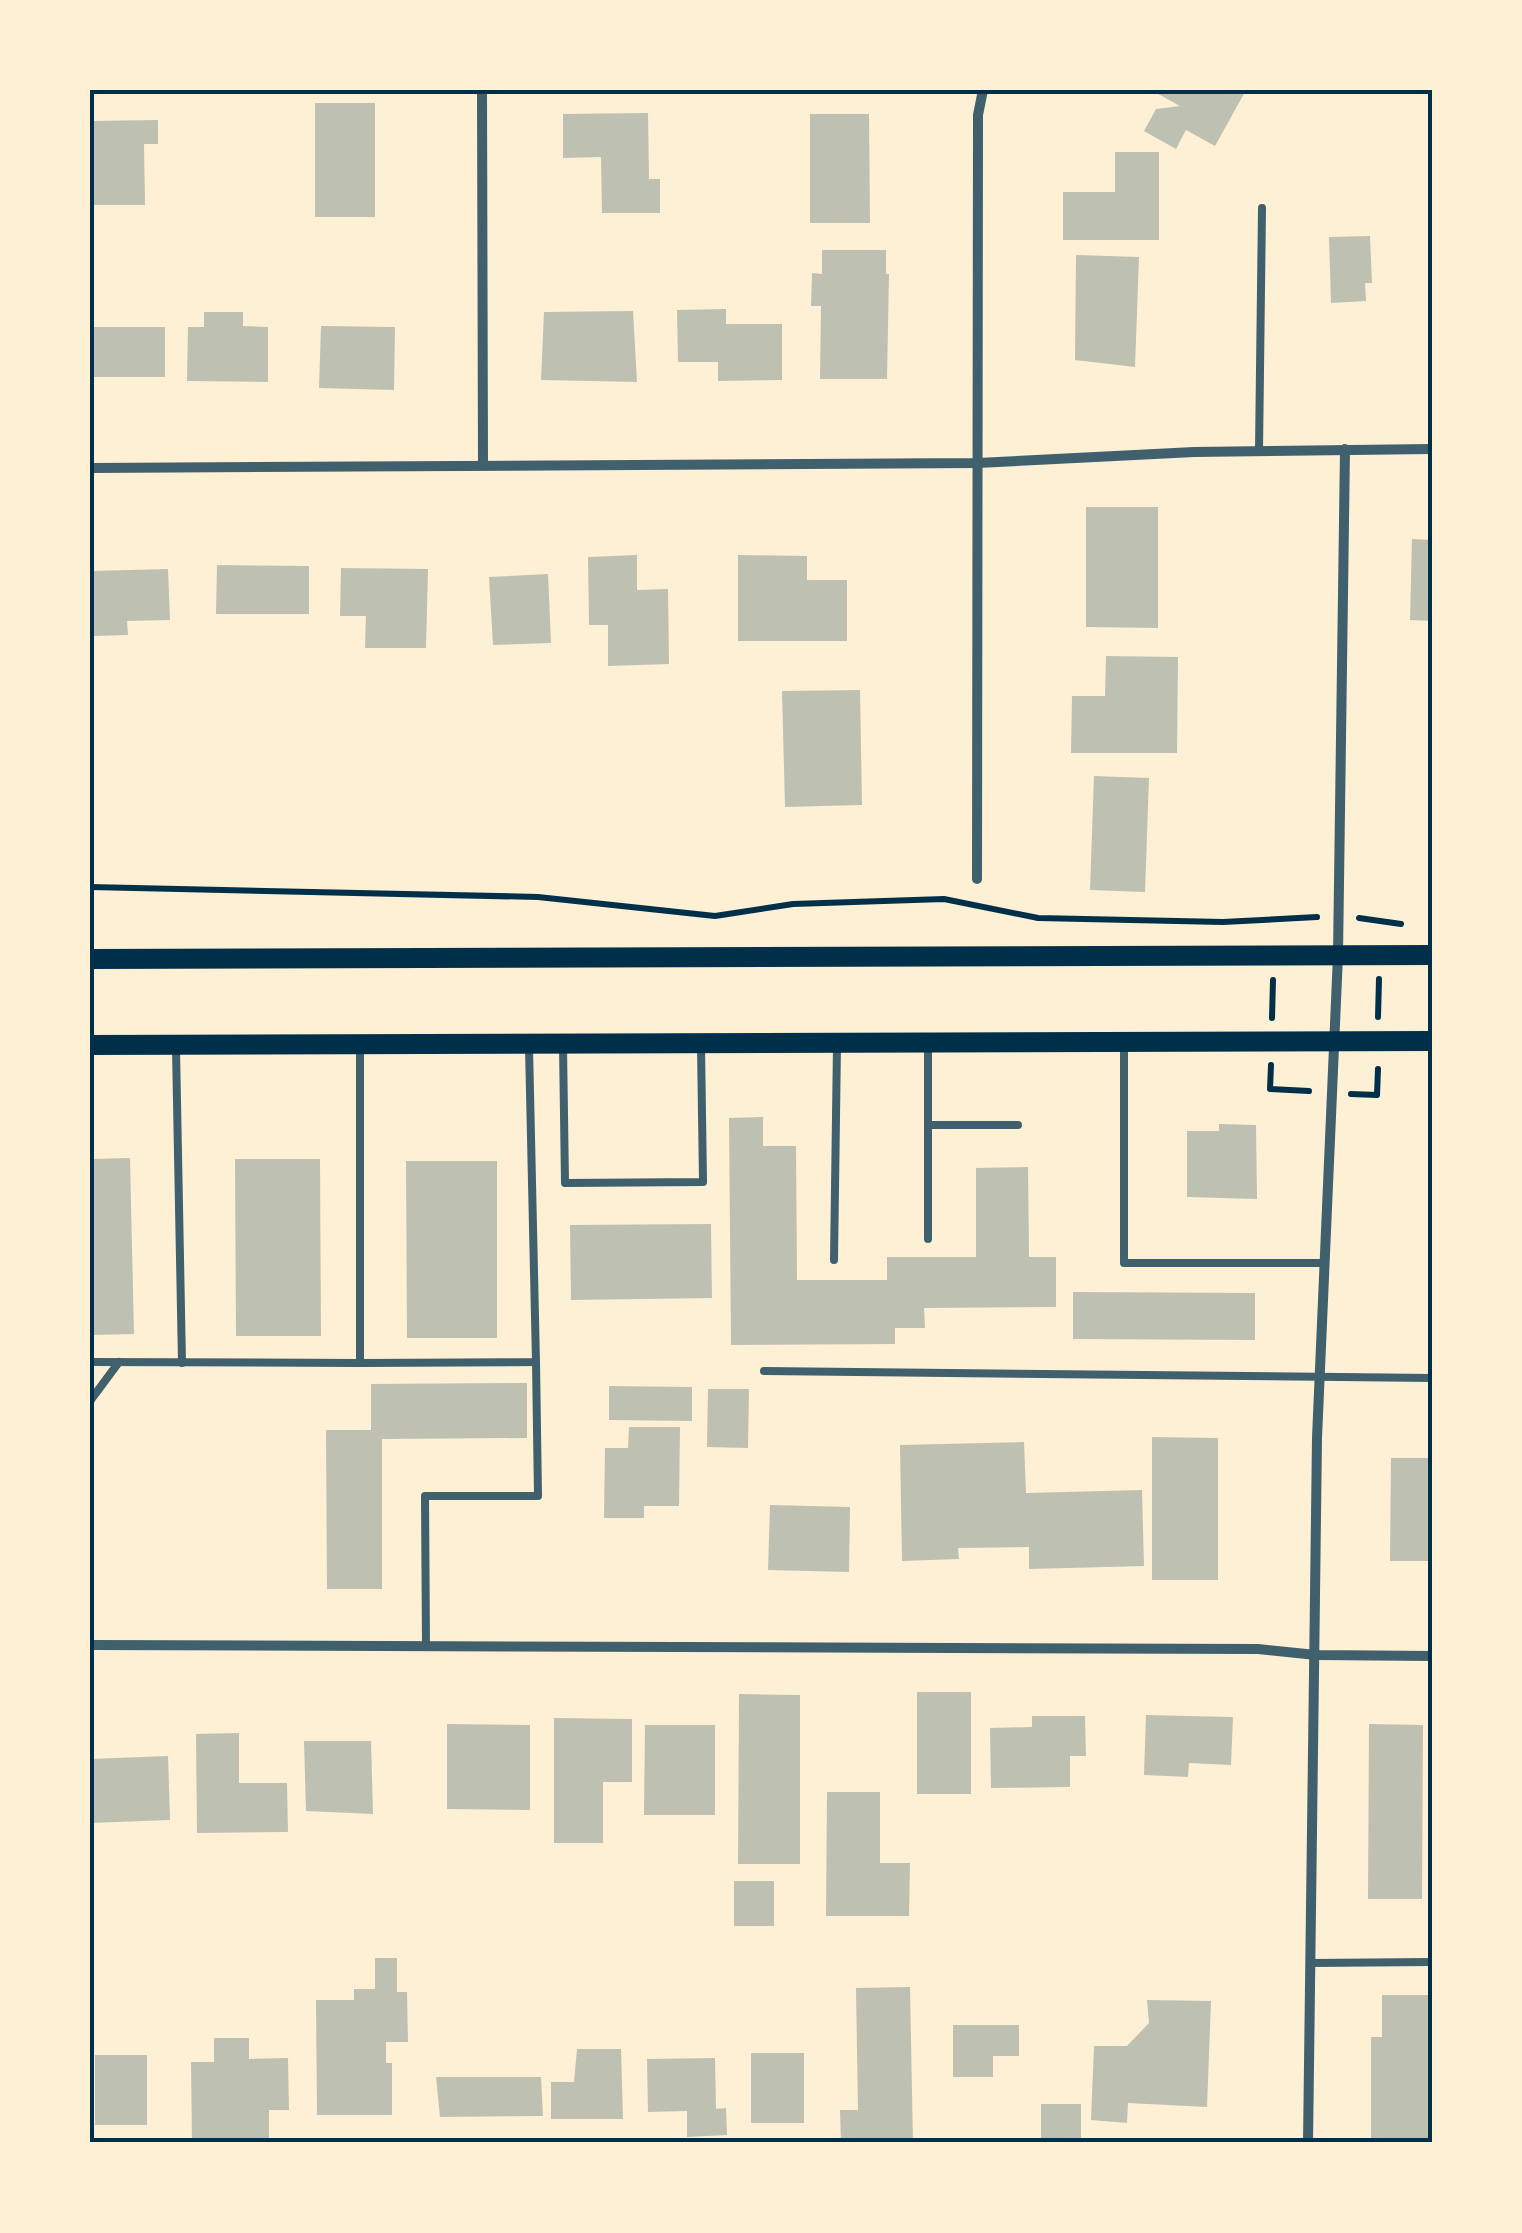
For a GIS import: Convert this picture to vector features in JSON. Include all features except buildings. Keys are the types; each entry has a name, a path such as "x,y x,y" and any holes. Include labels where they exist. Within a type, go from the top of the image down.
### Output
{"main road":[{"path":"90,959 1432,955"},
{"path":"90,1045 1432,1041"}],"street":[{"path":"482,90 483,465"},
{"path":"978,879 978,115 983,90"},
{"path":"1308,2143 1320,1378 1338,955 1345,449"},
{"path":"90,468 978,462 1432,449"},
{"path":"90,1645 1258,1649 1432,1656"}],"lane":[{"path":"1259,451 1262,208"},
{"path":"834,1260 837,1040"},
{"path":"928,1040 928,1239"},
{"path":"563,1042 564,1182 704,1182 701,1041"},
{"path":"1124,1041 1124,1263 1324,1264"},
{"path":"426,1646 424,1496 538,1496 529,1042"},
{"path":"360,1043 360,1363"},
{"path":"176,1044 182,1363"},
{"path":"928,1124 1018,1124"},
{"path":"90,1362 536,1362"},
{"path":"90,1401 118,1362"},
{"path":"764,1371 1432,1378"},
{"path":"1311,1963 1432,1962"}],"path":[{"path":"90,886 538,897 715,916 793,904 944,899 1038,918 1223,922 1338,916 1408,925"},
{"path":"1377,1095 1380,921"}]}
